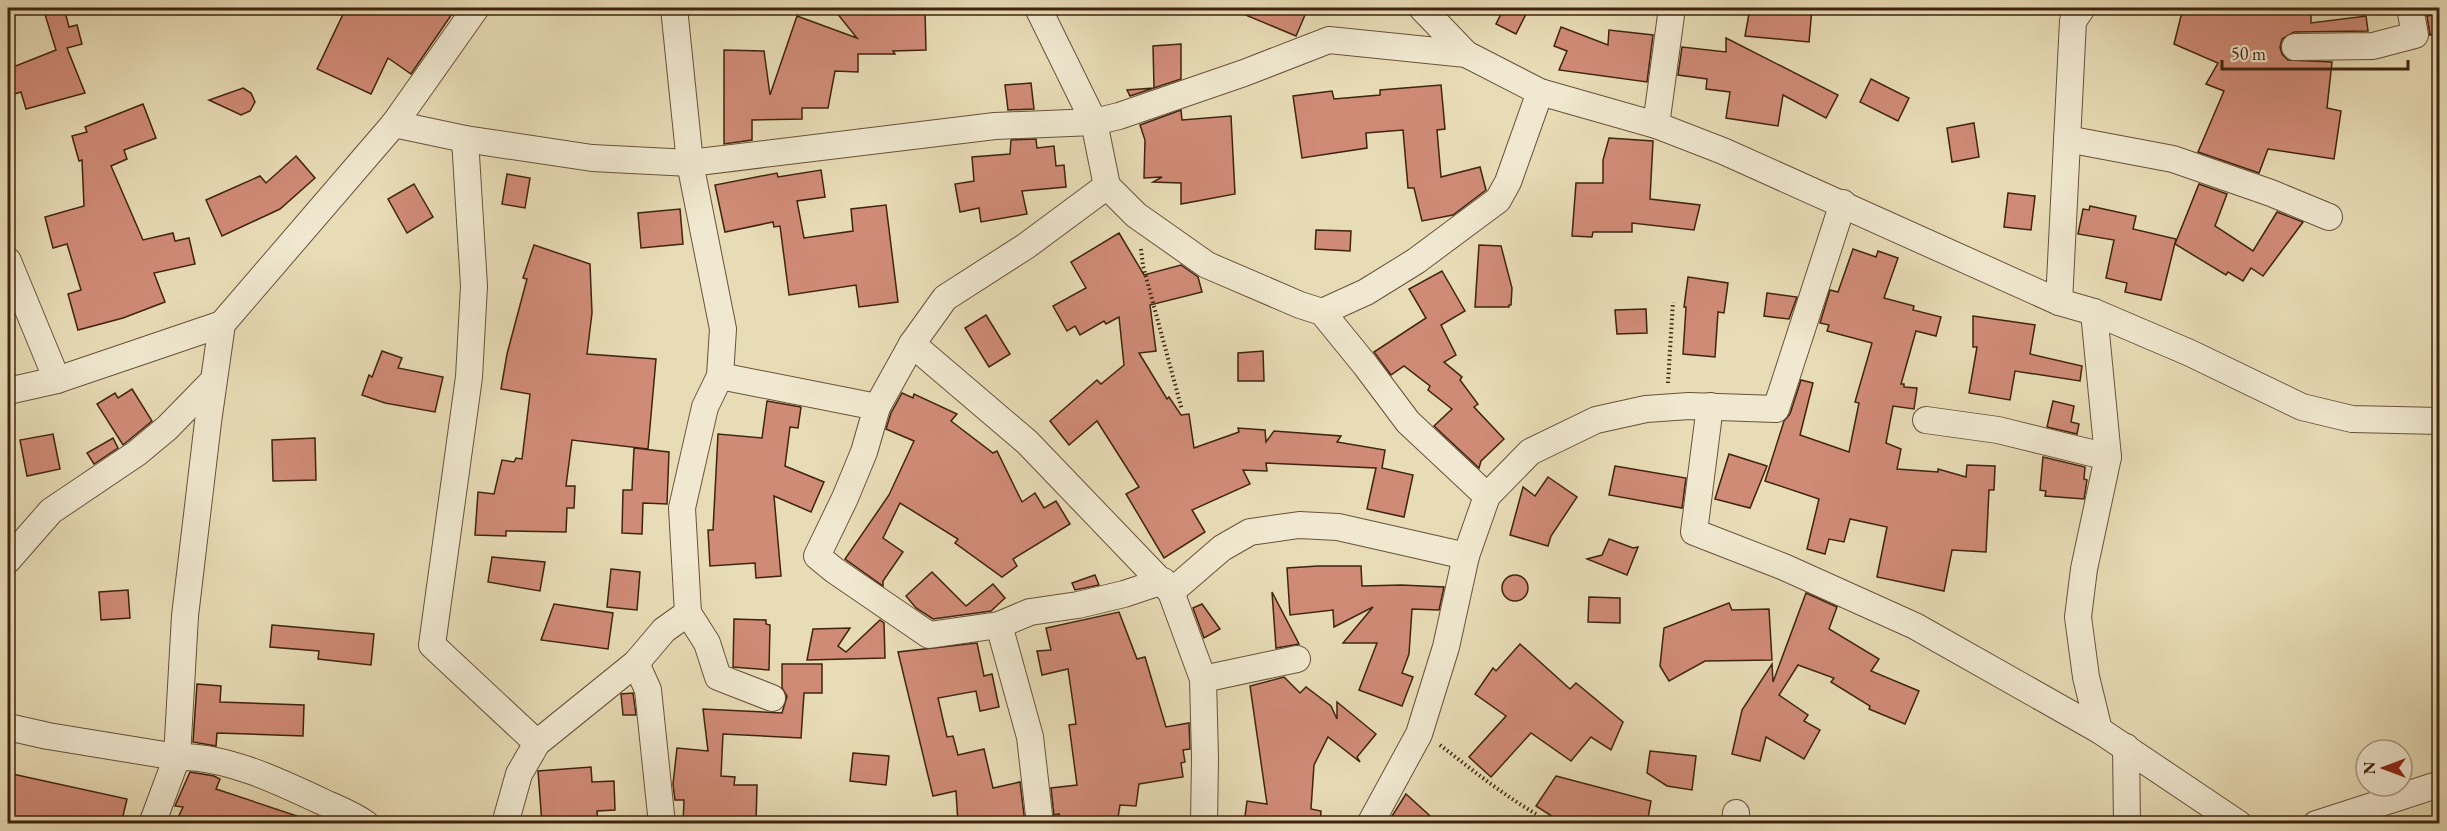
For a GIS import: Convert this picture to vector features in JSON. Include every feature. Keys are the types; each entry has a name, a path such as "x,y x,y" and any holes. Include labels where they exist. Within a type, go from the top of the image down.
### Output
{"street":[{"path":"8,391 57,380 222,324 394,124 476,8"},
{"path":"674,8 690,164 723,329 720,376 705,407 682,508 688,613 707,643 718,676 772,698"},
{"path":"1038,8 1094,122 1107,186 1136,215 1207,266 1299,305 1322,312 1408,422 1487,496"},
{"path":"1422,8 1466,54 1540,92 1656,125 1723,151 1844,203 2060,303 2094,312 2190,352 2302,408 2352,419 2439,422"},
{"path":"1656,125 1672,8"},
{"path":"2295,47 2373,46 2415,34 2410,8"},
{"path":"2060,303 2072,12"},
{"path":"394,124 465,139 592,158 690,164 995,126 1094,122 1119,116 1244,73 1329,40 1466,54"},
{"path":"1322,312 1366,292 1416,261 1498,200 1509,182 1540,92"},
{"path":"465,139 474,286 469,377 432,645 537,743"},
{"path":"2067,139 2173,159 2271,193 2329,217"},
{"path":"1107,186 1026,246 945,298 912,344 877,407 864,452 817,556 929,635 999,625 1030,612 1078,605 1167,586 1222,548 1250,532 1299,525 1338,527 1466,556"},
{"path":"1370,824 1420,730 1446,647 1466,556 1487,496 1530,452 1596,420 1646,409 1710,406 1776,409 1844,203"},
{"path":"8,261 57,380"},
{"path":"2094,312 2108,457 2084,569 2078,617 2086,677 2099,730"},
{"path":"152,824 177,756 185,616 222,324"},
{"path":"912,344 1026,442 1167,586 1203,679 1204,824"},
{"path":"720,376 877,407"},
{"path":"8,560 51,511 137,453 167,428 213,381"},
{"path":"1710,406 1694,532 1784,567 1915,626 2099,730 2239,824"},
{"path":"1926,420 1998,430 2108,457"},
{"path":"505,824 519,774 537,743 636,663 664,630 688,613"},
{"path":"999,625 1030,737 1040,824"},
{"path":"1203,679 1298,659"},
{"path":"636,663 648,690 662,824"},
{"path":"8,727 48,736 177,756 191,756 226,764 284,783 366,824"},
{"path":"2126,747 2127,824"},
{"path":"2316,824 2439,784"}],"path":[{"path":"1136,215 1143,266 1182,411"},
{"path":"1667,408 1673,302"},
{"path":"1420,730 1487,778 1508,797 1536,814"}],"building":[{"path":"43,8 64,8 69,27 77,25 82,44 67,48 85,93 26,109 21,92 8,96 8,69 56,50"},
{"path":"346,8 456,8 411,74 388,58 371,94 317,69"},
{"path":"1229,8 1308,8 1296,36"},
{"path":"1504,8 1529,8 1516,34 1496,24"},
{"path":"1750,8 1812,8 1809,42 1745,36"},
{"path":"2183,8 2285,8 2283,12 2311,14 2311,23 2366,16 2368,31 2294,32 2282,39 2280,47 2282,54 2288,60 2332,62 2327,108 2341,111 2334,159 2268,149 2259,173 2198,152 2224,91 2206,84 2218,63 2174,44"},
{"path":"925,11 926,50 893,51 895,54 858,54 858,72 835,71 828,108 802,108 802,119 752,120 752,140 724,144 724,50 764,51 770,95 797,16 857,38 836,12"},
{"path":"2439,14 2439,33 2430,35 2427,16"},
{"path":"1561,27 1608,45 1609,30 1653,35 1647,82 1559,70 1567,51 1554,46"},
{"path":"1726,38 1838,95 1826,118 1783,95 1778,126 1726,118 1730,92 1706,89 1707,79 1678,75 1682,47 1726,52"},
{"path":"1181,44 1181,79 1154,88 1153,46"},
{"path":"1871,79 1909,98 1898,121 1860,102"},
{"path":"1031,83 1034,109 1008,110 1005,85"},
{"path":"1441,85 1445,129 1437,130 1441,177 1480,167 1486,190 1453,215 1422,221 1414,188 1408,188 1403,130 1366,133 1367,148 1302,158 1293,96 1332,91 1334,99 1380,95 1380,90"},
{"path":"243,88 251,93 255,102 250,111 241,115 209,100"},
{"path":"1154,88 1130,96 1127,90"},
{"path":"143,104 156,138 124,150 127,159 111,166 143,240 173,233 175,241 189,238 195,264 154,273 165,302 123,318 78,330 68,294 81,290 67,244 53,248 45,217 84,206 82,160 79,161 72,136 87,132 85,127"},
{"path":"1181,110 1182,120 1231,116 1235,194 1181,204 1181,183 1153,182 1162,177 1144,178 1145,140 1140,125"},
{"path":"1974,123 1979,157 1952,162 1947,128"},
{"path":"1609,138 1653,141 1650,199 1700,205 1694,230 1632,223 1632,232 1593,232 1592,237 1572,236 1576,183 1603,183 1603,160"},
{"path":"1036,139 1037,148 1054,146 1056,166 1064,165 1066,187 1022,191 1027,214 981,222 979,208 960,212 955,184 974,181 972,157 1010,154 1011,140"},
{"path":"296,156 315,178 280,209 222,236 206,200 260,176 266,183"},
{"path":"821,170 825,197 797,201 804,238 853,231 851,209 886,205 898,302 859,307 856,285 789,295 780,226 774,227 773,222 725,232 715,185 777,173 778,177"},
{"path":"507,174 530,178 525,208 502,204"},
{"path":"414,184 433,217 407,233 388,199"},
{"path":"2199,184 2227,194 2215,226 2253,251 2277,212 2303,222 2263,276 2251,268 2243,281 2228,272 2226,275 2175,244"},
{"path":"2008,193 2035,196 2031,230 2004,227"},
{"path":"2090,206 2136,216 2133,229 2176,239 2161,300 2125,292 2127,283 2106,278 2114,240 2078,234 2083,209 2089,210"},
{"path":"680,209 683,244 641,248 638,213"},
{"path":"1316,230 1351,231 1350,251 1315,249"},
{"path":"1119,233 1144,275 1181,265 1198,277 1202,292 1150,305 1156,351 1139,353 1167,399 1169,397 1181,415 1189,414 1194,448 1239,432 1238,428 1265,430 1266,442 1274,431 1341,436 1337,442 1385,450 1382,468 1413,475 1404,517 1367,509 1376,468 1266,463 1267,471 1243,470 1250,484 1192,510 1205,532 1164,558 1126,494 1139,487 1097,421 1069,445 1050,421 1097,380 1101,384 1124,365 1119,317 1106,324 1104,321 1080,335 1075,326 1067,331 1053,306 1086,288 1071,262"},
{"path":"534,245 590,264 592,313 587,354 656,359 648,449 572,440 566,486 575,486 574,508 567,508 566,532 506,531 506,536 475,535 478,492 494,494 502,460 514,462 516,458 522,459 530,394 501,389 507,354 527,279 523,278"},
{"path":"1479,245 1501,246 1512,288 1509,307 1475,307"},
{"path":"1853,249 1876,257 1878,251 1898,258 1884,298 1914,306 1913,310 1941,317 1936,336 1916,331 1901,384 1904,384 1904,387 1917,388 1914,409 1893,406 1886,443 1901,449 1897,469 1938,472 1938,469 1966,477 1967,465 1995,466 1994,490 1989,490 1986,552 1952,550 1944,591 1877,577 1887,527 1850,519 1844,542 1829,539 1825,554 1807,549 1819,499 1765,481 1784,421 1790,414 1801,380 1813,383 1800,435 1849,452 1859,403 1855,402 1872,343 1827,331 1829,325 1820,323 1830,290 1838,292"},
{"path":"1442,271 1465,311 1441,325 1456,355 1444,362 1462,377 1460,380 1478,404 1474,407 1504,439 1481,461 1479,468 1434,426 1452,409 1428,390 1430,386 1404,366 1391,375 1374,352 1426,318 1409,289"},
{"path":"1688,277 1728,283 1724,313 1718,312 1715,357 1683,354 1686,307 1684,307"},
{"path":"1767,293 1797,297 1789,319 1764,316"},
{"path":"1646,309 1647,333 1617,334 1615,310"},
{"path":"986,315 1010,354 989,367 965,328"},
{"path":"1973,316 2035,325 2030,354 2082,366 2080,381 2015,371 2010,400 1969,393 1977,347 1973,347"},
{"path":"382,351 402,358 398,368 443,377 435,412 385,403 362,395 369,375 372,377"},
{"path":"1263,351 1264,381 1238,381 1238,353"},
{"path":"132,389 152,421 123,445 97,404 115,393 118,398"},
{"path":"902,393 913,398 914,394 957,414 951,421 993,453 997,451 1022,502 1035,493 1044,508 1056,501 1070,524 1013,559 1017,566 1002,577 955,543 958,539 900,503 883,538 903,552 883,581 883,586 845,559 889,495 914,441 886,429 891,413"},
{"path":"767,401 801,407 798,428 790,427 785,466 824,482 811,512 774,496 781,576 756,578 755,563 710,566 708,530 713,530 718,434 762,438"},
{"path":"2053,401 2074,406 2071,422 2079,424 2077,434 2047,427"},
{"path":"53,434 60,469 27,476 20,440"},
{"path":"113,438 118,448 94,464 87,453"},
{"path":"315,438 316,480 273,481 272,440"},
{"path":"634,448 669,452 667,504 643,503 642,534 622,533 623,490 632,490"},
{"path":"1729,454 1767,466 1750,508 1715,499"},
{"path":"2043,457 2085,467 2084,479 2087,480 2084,499 2045,496 2046,491 2040,490"},
{"path":"1615,466 1686,478 1682,508 1609,495"},
{"path":"1548,477 1577,497 1551,536 1548,546 1510,535 1523,487 1535,496"},
{"path":"1609,539 1633,548 1638,547 1627,575 1587,559 1602,555"},
{"path":"492,557 545,562 540,591 488,582"},
{"path":"1361,566 1362,586 1444,587 1439,610 1412,609 1409,654 1402,673 1413,677 1402,706 1359,690 1377,643 1343,643 1373,607 1334,627 1333,610 1290,615 1287,568"},
{"path":"611,569 640,572 637,610 607,607"},
{"path":"932,572 966,606 993,584 1005,598 991,611 933,619 916,608 906,596"},
{"path":"1095,575 1099,585 1075,590 1072,583"},
{"path":"1515,575 1524,579 1528,588 1524,597 1515,601 1506,597 1502,588 1506,579"},
{"path":"128,590 130,618 101,620 99,592"},
{"path":"1272,592 1299,644 1276,648"},
{"path":"1806,593 1837,607 1829,629 1879,659 1871,671 1919,691 1905,724 1869,709 1870,706 1831,682 1834,678 1798,665 1779,695 1808,715 1804,721 1820,730 1804,759 1766,737 1760,761 1732,754 1742,710 1772,664 1773,682"},
{"path":"1589,597 1620,598 1620,623 1588,622"},
{"path":"1729,603 1732,610 1769,609 1772,660 1705,661 1669,681 1660,666 1664,628"},
{"path":"554,604 613,613 608,649 541,640"},
{"path":"1202,604 1220,629 1204,638 1193,608"},
{"path":"1119,612 1137,659 1145,657 1166,727 1189,723 1190,749 1183,750 1185,762 1181,763 1183,777 1139,784 1136,806 1120,805 1117,824 1060,824 1059,814 1054,815 1051,788 1077,785 1069,725 1076,724 1068,669 1042,675 1037,651 1051,650 1046,628"},
{"path":"734,619 766,620 766,624 770,625 769,670 733,667"},
{"path":"880,620 884,623 885,658 807,660 813,629 850,628 838,646 846,652"},
{"path":"272,625 374,634 371,665 318,659 319,651 270,647"},
{"path":"977,643 984,676 992,674 999,707 980,711 976,691 938,698 947,737 953,736 958,755 984,749 993,788 1020,782 1025,823 1022,824 958,824 956,791 933,796 898,652"},
{"path":"1520,644 1570,689 1576,683 1623,722 1611,750 1591,737 1571,761 1531,733 1491,777 1469,757 1506,716 1475,694 1493,668 1496,671"},
{"path":"782,664 822,664 822,693 804,693 801,738 723,734 721,776 735,777 734,785 757,785 756,824 683,824 684,800 675,800 673,784 677,748 708,751 703,709 782,713 787,696 782,688"},
{"path":"1284,677 1300,693 1306,687 1331,706 1337,719 1337,702 1376,734 1357,757 1360,762 1328,737 1314,765 1311,809 1321,811 1320,824 1244,824 1247,801 1267,804 1250,686"},
{"path":"197,684 221,686 220,702 304,705 303,736 217,733 216,746 193,742"},
{"path":"633,693 636,715 623,715 621,694"},
{"path":"1650,751 1696,756 1692,790 1667,786 1647,773"},
{"path":"853,753 889,756 886,785 850,781"},
{"path":"591,767 592,782 614,781 615,810 597,811 598,824 542,824 538,771"},
{"path":"190,772 214,776 220,779 216,789 309,820 309,824 175,824 183,807 175,806"},
{"path":"8,773 127,799 121,824 26,824 27,821 8,818"},
{"path":"1556,776 1651,801 1647,824 1564,824 1536,806"},
{"path":"1406,794 1439,824 1387,824"}]}
